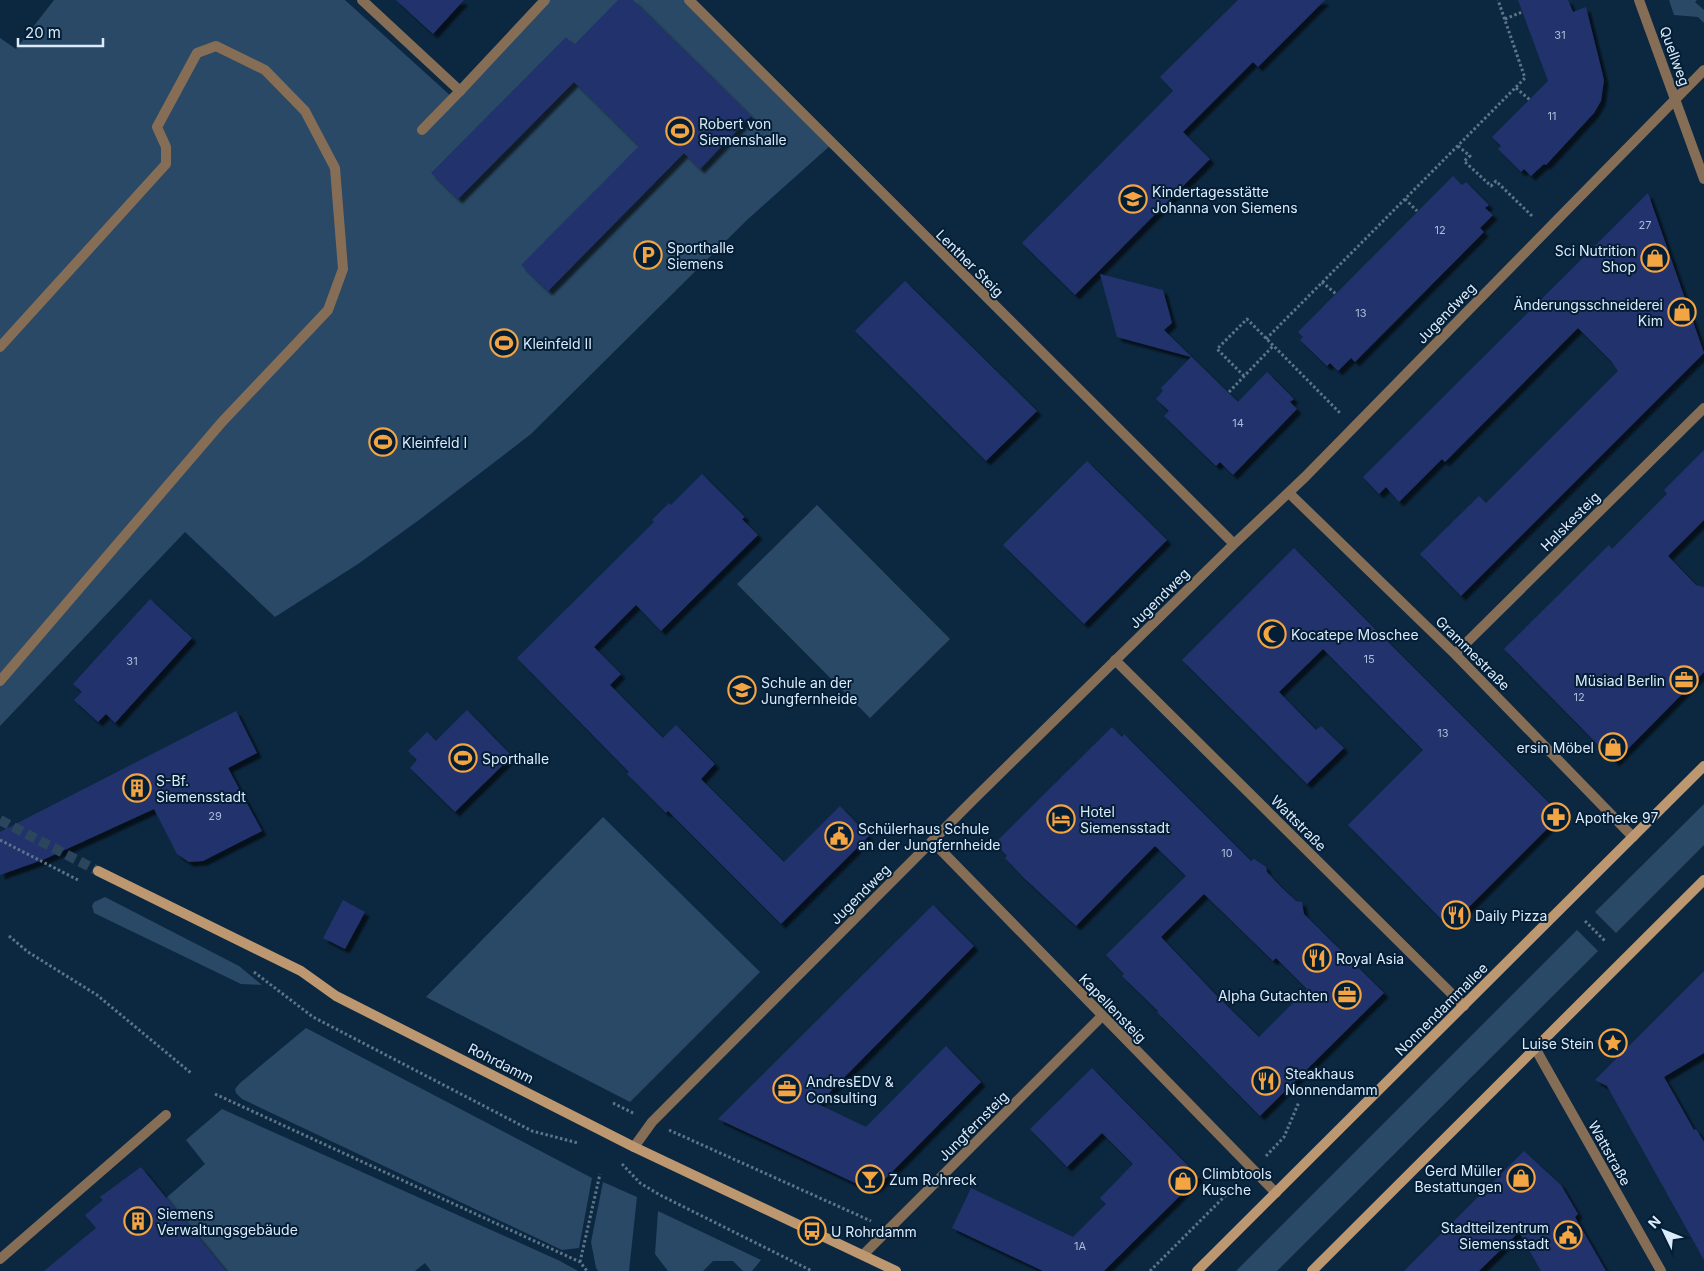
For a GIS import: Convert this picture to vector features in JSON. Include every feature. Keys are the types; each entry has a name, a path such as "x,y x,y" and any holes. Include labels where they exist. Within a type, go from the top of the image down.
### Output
{"main road":[{"name":"Nonnendammallee","path":"1197,1271 1704,766"},
{"name":"Rohrdamm","path":"98,871 301,971 336,996 634,1147 896,1271"},
{"path":"1312,1271 1704,880"}],"street":[{"path":"362,0 460,91"},
{"path":"422,130 545,0"},
{"name":"Lenther Steig","path":"688,0 1234,544"},
{"name":"Quellweg","path":"1639,0 1704,179"},
{"path":"0,346 166,164 166,147 158,127 197,53 216,46 265,70 305,111 335,168 343,269 328,310 222,422 0,681"},
{"name":"Jugendweg","path":"634,1147 652,1122 1115,660 1289,493 1704,70"},
{"name":"Halskesteig","path":"1455,654 1704,408"},
{"name":"Grammestraße","path":"1289,493 1455,654 1633,837"},
{"name":"Wattstraße","path":"1115,660 1464,1006"},
{"name":"Kapellensteig","path":"932,841 1101,1017 1276,1193"},
{"name":"Jungfernsteig","path":"863,1254 1101,1017"},
{"name":"Wattstraße","path":"1535,1048 1661,1271"},
{"path":"0,1259 166,1115"}],"path":[{"path":"1266,339 1525,78 1498,0"},
{"path":"1505,19 1522,12"},
{"path":"1516,88 1530,100"},
{"path":"1458,146 1470,156 1464,161 1491,186 1496,181 1546,230"},
{"path":"1405,199 1418,211"},
{"path":"1322,282 1336,294"},
{"path":"1244,376 1217,348 1246,319 1354,427"},
{"path":"1229,392 1273,346"},
{"path":"1585,921 1606,942"},
{"path":"9,936 28,952 98,995 190,1073"},
{"path":"265,980 322,1022 532,1131 578,1143"},
{"path":"215,1094 580,1262 587,1271"},
{"path":"1274,1148 1284,1137 1299,1102"},
{"path":"614,1103 639,1116"},
{"path":"664,1128 876,1223"},
{"path":"615,1161 622,1164 640,1183 660,1195 812,1271"},
{"path":"580,1262 600,1174"},
{"path":"1150,1271 1230,1191"}],"shaded area":[{"path":"54,0 345,0 453,98 545,0 689,0 832,144 748,219 531,434 358,564 275,617 185,532 0,726 0,38 16,49"},
{"path":"1669,0 1697,0 1695,2 1704,10 1704,23 1698,17 1674,15"},
{"path":"817,505 950,639 870,718 737,584"},
{"path":"1704,804 1704,845 1616,933 1595,912"},
{"path":"603,817 760,972 630,1102 426,997"},
{"path":"105,897 239,966 262,985 241,984 94,913 92,906 94,902"},
{"path":"1577,930 1598,951 1277,1271 1236,1271"},
{"path":"306,1028 592,1178 579,1248 562,1250 242,1099 235,1089 240,1083"},
{"path":"222,1109 560,1261 578,1271 431,1271 425,1263 415,1271 226,1271 166,1198 205,1164 186,1140"},
{"path":"603,1182 637,1197 629,1271 598,1271 596,1268 591,1242"},
{"path":"658,1211 761,1260 752,1271 743,1271 733,1261 713,1261 703,1271 668,1271 655,1254"}],"building":[{"path":"396,0 464,0 433,34"},
{"name":"Robert von Siemenshalle","path":"618,0 633,0 751,116 700,169 684,153 548,291 521,265 639,146 574,82 458,199 431,173 566,37 574,45"},
{"path":"1238,0 1325,0 1258,67 1253,62 1183,132 1210,159 1075,295 1022,243 1173,91 1160,77"},
{"path":"1518,0 1568,0 1573,12 1586,7 1604,80 1601,101 1594,113 1546,165 1544,164 1531,176 1524,169 1521,172 1498,149 1501,146 1492,137 1548,81"},
{"path":"1453,176 1462,185 1466,182 1489,205 1485,208 1493,215 1480,228 1484,232 1355,362 1351,358 1338,371 1330,363 1327,366 1300,340 1303,337 1298,332"},
{"path":"1648,193 1704,353 1461,596 1420,554 1479,496 1486,503 1618,371 1611,361 1578,328 1445,462 1442,459 1399,502 1386,487 1379,494 1363,477"},
{"path":"1100,274 1163,290 1172,323 1164,330 1238,402 1267,372 1294,399 1290,402 1297,409 1233,475 1220,462 1216,466 1164,416 1169,411 1156,399 1163,391 1161,388 1191,357 1117,337"},
{"path":"905,281 1037,411 986,461 855,331"},
{"path":"1704,450 1704,520 1668,556 1696,585 1704,587 1704,672 1615,762 1504,649 1609,545 1612,549 1667,494 1664,490"},
{"path":"1087,461 1167,540 1084,624 1003,545"},
{"path":"702,474 745,517 742,519 758,535 661,631 636,605 594,647 621,674 610,685 663,738 676,725 715,764 701,779 784,862 840,806 869,836 781,924 668,811 666,813 627,774 629,772 517,658 654,522 652,520 669,503 671,505"},
{"path":"1294,548 1561,815 1449,927 1348,825 1423,750 1323,649 1279,692 1316,730 1321,726 1344,748 1307,784 1182,660"},
{"path":"150,599 192,638 115,723 106,714 98,722 74,700 82,692 73,684"},
{"name":"Sporthalle","path":"467,710 512,756 455,812 410,768 417,760 408,751 427,732 436,741"},
{"name":"S-Bf. Siemensstadt","path":"236,711 257,753 228,768 262,831 203,861 189,862 177,854 154,809 45,859 0,875 0,832"},
{"path":"1112,727 1122,737 1124,734 1251,861 1254,859 1266,867 1267,872 1281,887 1296,901 1302,902 1304,914 1384,993 1260,1116 1122,976 1124,974 1106,955 1186,876 1155,846 1076,926 1025,879 1005,858 1007,856 995,843","holes":["1204,894 1273,961 1276,958 1307,989 1259,1037 1161,937"]},
{"path":"343,900 365,912 345,949 323,938"},
{"path":"933,905 974,946 818,1104 866,1127 946,1046 981,1082 877,1187 870,1190 718,1119"},
{"path":"1704,971 1704,1053 1664,1077 1694,1130 1696,1129 1704,1142 1704,1260 1607,1086 1595,1080"},
{"path":"1092,1068 1199,1177 1104,1271 1043,1271 952,1228 971,1188 1073,1237 1106,1204 1100,1198 1133,1164 1102,1133 1067,1167 1030,1129"},
{"path":"1524,1151 1561,1185 1578,1214 1575,1217 1606,1271 1541,1271 1519,1232 1479,1271 1404,1271"},
{"name":"Siemens Verwaltungsgebäude","path":"141,1167 226,1271 44,1271 96,1228 85,1215 103,1200 100,1197"}],"tunnel":[{"path":"0,820 98,871"}],"place":[{"name":"Robert von Siemenshalle","path":"680,131"},
{"name":"Kindertagesstätte Johanna von Siemens","path":"1133,199"},
{"name":"Sporthalle Siemens","path":"648,255"},
{"name":"Sci Nutrition Shop","path":"1655,258"},
{"name":"Änderungsschneiderei Kim","path":"1682,312"},
{"name":"Kleinfeld II","path":"504,343"},
{"name":"Kleinfeld I","path":"383,442"},
{"name":"Kocatepe Moschee","path":"1272,634"},
{"name":"Müsiad Berlin","path":"1684,680"},
{"name":"Schule an der Jungfernheide","path":"742,690"},
{"name":"ersin Möbel","path":"1613,747"},
{"name":"Sporthalle","path":"463,758"},
{"name":"S-Bf. Siemensstadt","path":"137,788"},
{"name":"Apotheke 97","path":"1556,817"},
{"name":"Hotel Siemensstadt","path":"1061,819"},
{"name":"Schülerhaus Schule an der Jungfernheide","path":"839,836"},
{"name":"Daily Pizza","path":"1456,915"},
{"name":"Royal Asia","path":"1317,958"},
{"name":"Alpha Gutachten","path":"1347,995"},
{"name":"Luise Stein","path":"1613,1043"},
{"name":"Steakhaus Nonnendamm","path":"1266,1081"},
{"name":"AndresEDV & Consulting","path":"787,1089"},
{"name":"Gerd Müller Bestattungen","path":"1521,1178"},
{"name":"Zum Rohreck","path":"870,1179"},
{"name":"Climbtools Kusche","path":"1183,1181"},
{"name":"Siemens Verwaltungsgebäude","path":"138,1221"},
{"name":"U Rohrdamm","path":"812,1231"},
{"name":"Stadtteilzentrum Siemensstadt","path":"1568,1235"}]}
